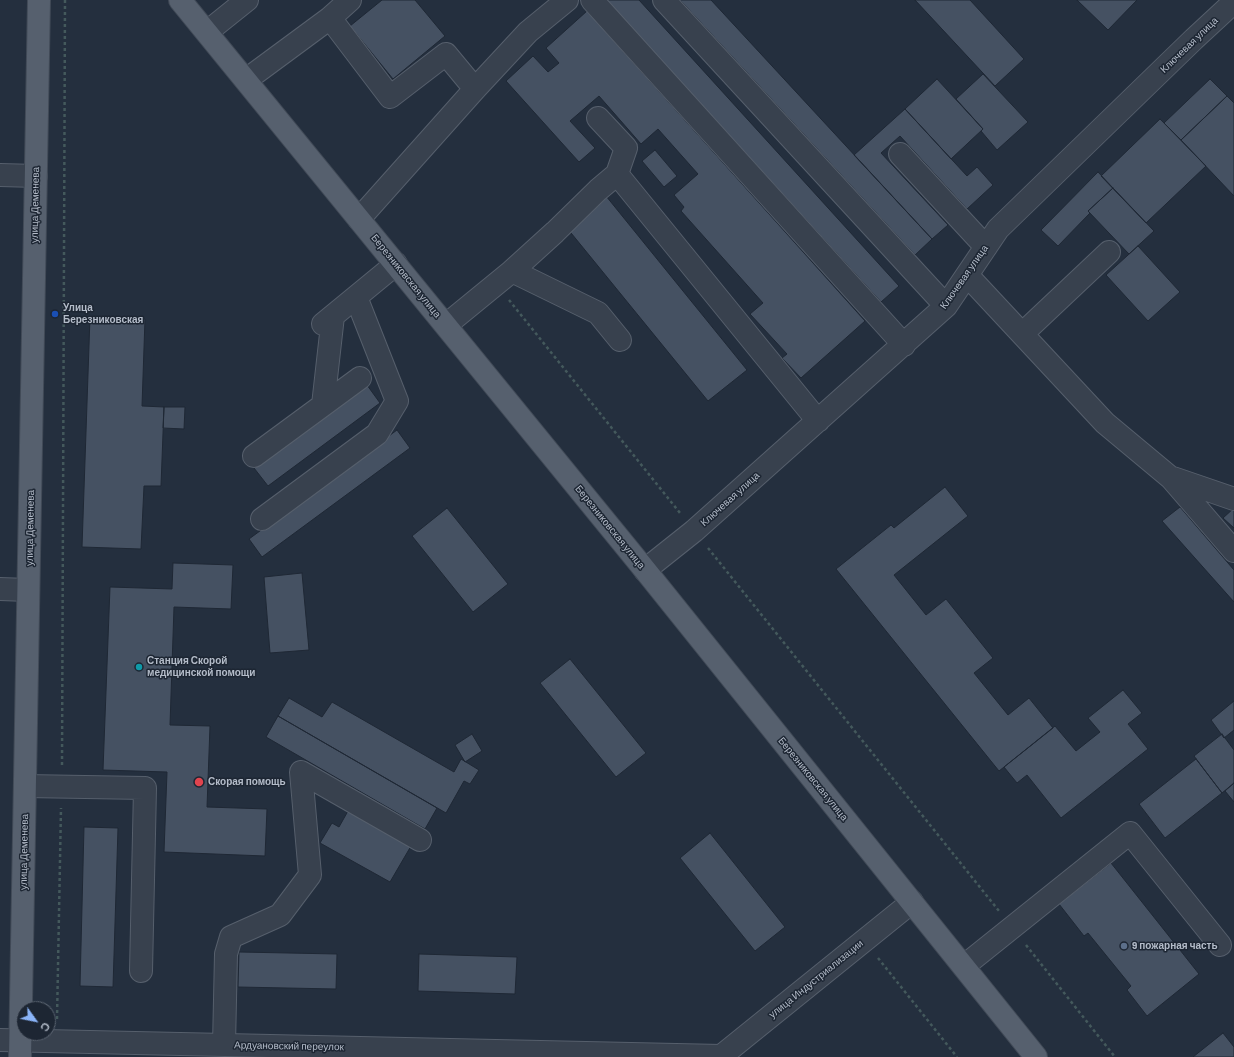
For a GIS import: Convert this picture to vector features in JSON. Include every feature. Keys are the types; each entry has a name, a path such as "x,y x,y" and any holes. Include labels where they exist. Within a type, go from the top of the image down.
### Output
{"main road":[{"name":"улица Деменева","path":"14,1046 25,786 39,0"},
{"name":"Березниковская улица","path":"180,0 645,570 1036,1057"}],"street":[{"path":"207,32 247,0"},
{"path":"246,80 330,18 350,0"},
{"path":"360,219 474,89 528,32 567,0"},
{"path":"592,0 904,344"},
{"path":"664,0 946,306"},
{"name":"Ключевая улица","path":"645,570 694,531 946,306 998,229 1234,2"},
{"path":"330,18 390,98 446,54 474,89"},
{"path":"446,325 504,278 617,174 626,148 598,118"},
{"path":"900,154 986,247"},
{"path":"617,174 818,421"},
{"path":"0,175 36,176"},
{"path":"1022,334 1109,252"},
{"path":"323,405 328,320 396,264"},
{"path":"967,275 1105,423 1171,478 1234,551"},
{"path":"504,278 598,313 620,340"},
{"path":"262,519 378,434 397,401 356,297"},
{"path":"254,456 360,378"},
{"path":"1171,478 1234,499"},
{"path":"0,589 28,590"},
{"path":"224,1045 226,954 231,937 280,915 310,875 301,772 420,840"},
{"path":"25,786 145,788 142,971"},
{"path":"964,966 1130,833 1220,945"},
{"name":"улица Индустриализации","path":"720,1056 912,902"},
{"name":"Ардуановский переулок","path":"14,1046 57,1041 720,1056"}],"path":[{"path":"57,1041 62,787 65,0"},
{"path":"504,278 694,531 1115,1057"},
{"path":"864,941 957,1057"}],"building":[{"path":"382,0 415,0 445,36 393,79 350,26"},
{"path":"606,0 639,0 899,286 881,302"},
{"path":"680,0 711,0 932,239 915,255"},
{"path":"915,0 970,0 1024,59 995,86"},
{"path":"1077,0 1137,0 1108,30"},
{"path":"587,11 865,321 801,378 782,358 787,354 750,314 763,303 681,211 684,207 674,195 698,174 658,129 641,144 599,96 570,121 595,148 579,162 506,81 533,56 548,72 559,63 546,48"},
{"path":"983,74 1028,122 997,150 981,131 983,129 956,99"},
{"path":"937,79 983,129 951,159 905,109"},
{"path":"1210,79 1227,96 1181,140 1164,123"},
{"path":"1227,96 1234,103 1234,196 1181,140"},
{"path":"905,109 967,176 977,167 993,185 967,209 900,136 881,153 948,225 932,239 854,155"},
{"path":"1160,119 1206,166 1146,223 1101,176"},
{"path":"655,150 677,176 664,187 642,161"},
{"path":"1098,172 1113,188 1088,211 1090,213 1058,246 1041,230"},
{"path":"1113,188 1154,231 1129,254 1088,211"},
{"path":"606,196 747,370 708,401 567,228"},
{"path":"1138,246 1180,292 1148,321 1106,275"},
{"path":"90,317 145,319 142,406 164,407 161,486 144,486 141,549 82,547"},
{"path":"367,385 380,403 268,486 254,468"},
{"path":"164,407 185,407 184,429 163,428"},
{"path":"397,430 410,448 262,557 249,539"},
{"path":"945,487 968,516 894,575 926,615 946,599 993,658 974,673 1008,715 1029,698 1053,728 999,771 836,569 891,525 894,528"},
{"path":"1180,507 1234,570 1234,602 1162,521"},
{"path":"447,508 508,584 473,612 412,536"},
{"path":"1234,508 1234,528 1223,518"},
{"name":"Станция Скорой медицинской помощи","path":"173,563 233,565 231,609 174,607 170,725 210,726 207,807 267,809 265,856 164,852 167,772 103,770 110,587 172,589"},
{"path":"302,573 309,650 270,653 264,577"},
{"path":"570,659 646,753 616,777 540,683"},
{"path":"1123,690 1142,713 1128,724 1148,749 1061,818 1027,775 1017,783 1004,767 1055,726 1076,751 1100,732 1088,718"},
{"path":"289,698 322,717 332,702 454,772 461,759 479,770 470,784 464,781 446,813 278,716"},
{"path":"1234,701 1234,730 1224,738 1211,720"},
{"path":"278,716 437,808 425,829 266,737"},
{"path":"472,734 482,751 465,762 455,745"},
{"path":"1222,734 1234,750 1234,783 1222,793 1194,756"},
{"path":"1196,759 1222,793 1165,838 1139,804"},
{"path":"1234,783 1234,802 1225,791"},
{"path":"348,811 411,846 390,882 320,843 332,823 339,827"},
{"path":"84,827 118,828 113,987 80,986"},
{"path":"710,833 785,927 755,951 680,858"},
{"path":"1111,863 1199,974 1147,1016 1127,990 1131,986 1088,933 1084,936 1059,904"},
{"path":"239,952 337,954 336,989 238,987"},
{"path":"419,954 517,957 515,994 418,991"},
{"path":"1223,1033 1234,1047 1234,1057 1193,1057"}],"place":[{"name":"Улица Березниковская","path":"55,314"},
{"name":"Станция Скорой медицинской помощи","path":"139,667"},
{"name":"Скорая помощь","path":"199,782"},
{"name":"9 пожарная часть","path":"1124,946"}]}
